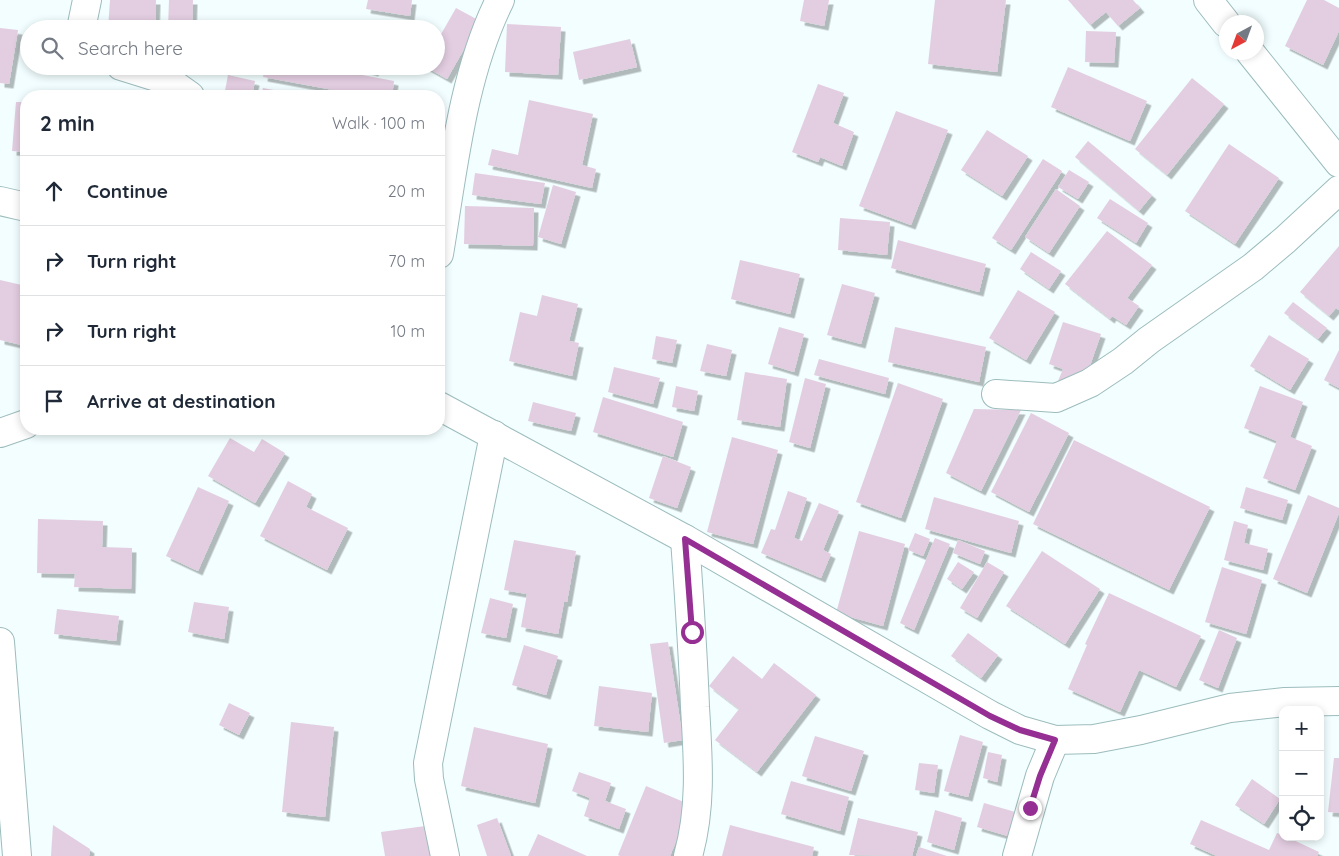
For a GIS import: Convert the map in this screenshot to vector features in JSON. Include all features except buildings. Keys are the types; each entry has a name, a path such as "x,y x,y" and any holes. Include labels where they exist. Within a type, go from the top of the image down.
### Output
{"street":[{"path":"83,20 87,0"},
{"path":"445,220 466,99 485,35 500,0"},
{"path":"1208,0 1220,15"},
{"path":"1256,60 1339,162"},
{"path":"150,75 169,81 182,90"},
{"path":"996,394 1056,398 1090,383 1123,362 1149,340 1253,267 1339,190"},
{"path":"0,201 20,206"},
{"path":"445,409 685,539 990,716 1020,730 1055,740 1094,739 1142,730 1230,708 1285,702 1339,701"},
{"path":"0,433 20,426"},
{"path":"445,856 429,779 428,763 494,435"},
{"path":"685,539 692,632 699,787 692,845 688,856"},
{"path":"0,642 6,795 17,856"},
{"path":"1017,856 1040,776 1055,740"}],"route":[{"path":"692,632 685,539 990,716 1020,730 1055,740 1040,776 1030,808"}]}
